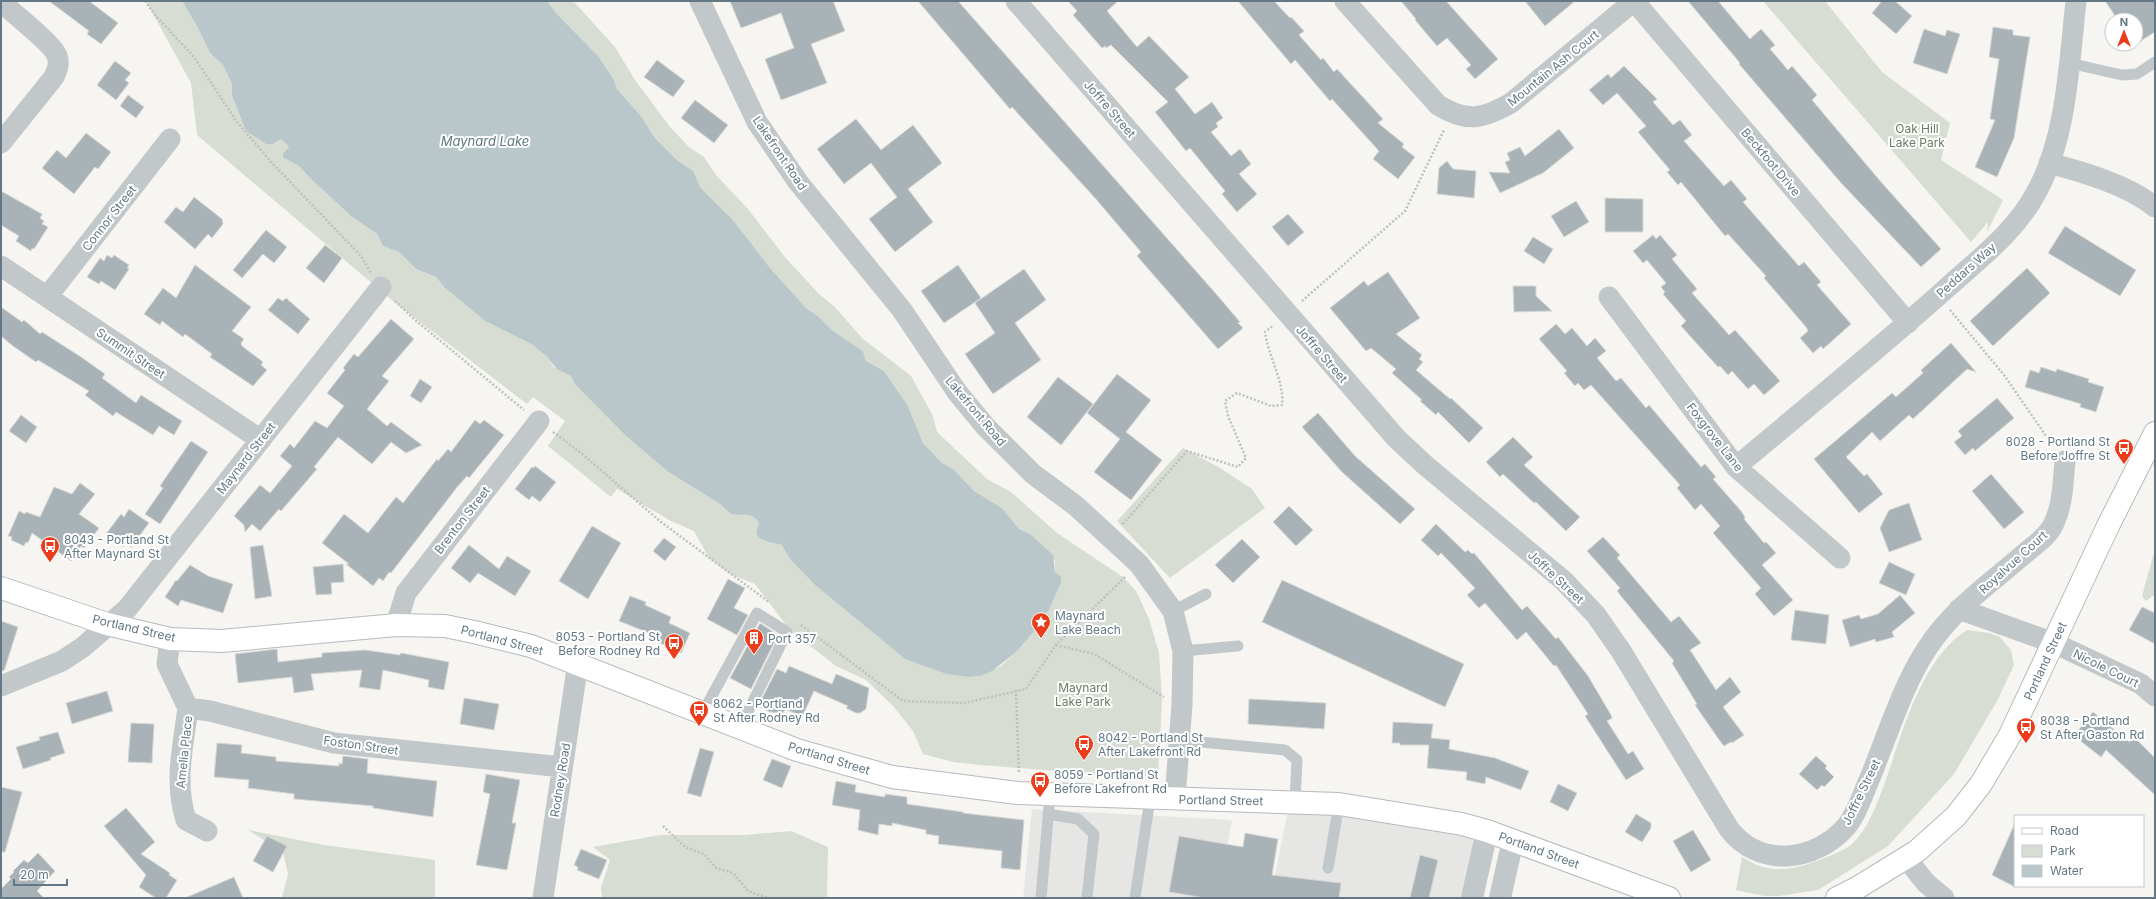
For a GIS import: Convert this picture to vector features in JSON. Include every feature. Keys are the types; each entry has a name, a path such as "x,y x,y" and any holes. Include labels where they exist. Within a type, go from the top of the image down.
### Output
{"main road":[{"name":"Portland Street","path":"1837,898 1857,888 1917,851 1956,816 1981,784 2010,735 2054,644 2108,526 2155,433"},
{"name":"Portland Street","path":"1,588 107,624 170,639 222,640 396,625 445,626 531,646 797,750 892,777 1018,793 1049,804 1205,798 1339,804 1462,824 1487,831 1669,898"}],"street":[{"name":"Lakefront Road","path":"700,1 757,122 798,182 902,310 957,392 986,426 1033,474 1076,506 1139,564 1173,611 1183,651 1182,704 1175,799"},
{"name":"Joffre Street","path":"1016,1 1397,439 1425,465 1564,581 1596,614 1739,842 1754,851 1779,856 1794,856 1814,850 1827,843 1846,827 1871,775 1909,682 1927,648 1959,609"},
{"name":"Mountain Ash Court","path":"1345,1 1438,105 1451,113 1470,118 1490,115 1511,103 1634,1"},
{"name":"Beckfoot Drive","path":"1634,1 1908,323"},
{"path":"1,2 57,54 59,65 54,77 1,143"},
{"name":"Peddars Way","path":"1736,467 1908,323 2018,223 2036,192 2049,163 2059,131 2069,63 2071,2"},
{"name":"Connor Street","path":"47,297 170,139"},
{"path":"2049,163 2085,172 2115,184 2155,207"},
{"name":"Summit Street","path":"1,266 261,440"},
{"name":"Maynard Street","path":"1,686 62,661 83,647 107,624 127,609 381,287"},
{"name":"Foxgrove Lane","path":"1609,297 1736,467 1840,558"},
{"name":"Brenton Street","path":"396,625 406,593 539,421"},
{"name":"Royalvue Court","path":"1959,609 2040,540 2054,525 2061,504 2065,461"},
{"path":"1959,609 2054,644"},
{"path":"170,639 167,664 188,708"},
{"name":"Nicole Court","path":"2054,644 2141,684 2155,696"},
{"name":"Rodney Road","path":"543,898 577,669 573,663"},
{"name":"Foston Street","path":"188,708 210,711 334,743 562,767"},
{"name":"Amelia Place","path":"188,708 179,784 180,802 186,820 207,831"},
{"path":"1472,898 1487,831"},
{"path":"1500,898 1513,840"},
{"path":"1906,858 1926,883 1944,898"}],"lane":[{"path":"2069,63 2122,76 2137,74 2155,62"},
{"path":"1173,611 1206,594"},
{"path":"702,714 757,613 787,632 740,728"},
{"path":"1183,651 1238,646"},
{"path":"1179,740 1285,750 1297,760 1296,802"},
{"path":"1135,898 1150,799"},
{"path":"1041,898 1049,804 1078,819 1094,834 1087,898"},
{"path":"1328,868 1339,804"}],"path":[{"path":"145,1 155,15 194,57 237,122 273,164 361,256 381,287 414,319 539,421 581,453 661,522 772,604"},
{"path":"1110,538 1187,451 1238,467 1246,458 1228,416 1225,401 1237,393 1271,406 1282,405 1284,395 1267,348 1265,332 1405,211 1451,113"},
{"path":"1938,296 2004,375 2042,432 2065,461"},
{"path":"796,622 903,701 964,704 1016,690 1026,689 1056,645 1139,564"},
{"path":"1056,645 1094,654 1166,698 1182,704"},
{"path":"1016,690 1019,752 1018,793"},
{"path":"663,826 684,847 704,854 716,868 733,872 748,891 768,898"}],"shaded area":[{"path":"1289,803 1487,831 1473,898 1271,898"},
{"path":"1032,809 1232,820 1218,898 1023,898"}],"green space":[{"name":"Maynard Lake Park","path":"146,1 182,1 197,26 210,53 223,65 232,84 232,96 246,131 266,144 273,144 281,139 289,147 283,153 287,159 299,166 351,216 377,234 383,246 399,252 416,269 436,277 444,287 485,321 533,345 547,357 554,367 571,376 576,384 626,436 667,471 720,504 731,514 750,515 756,519 759,523 759,533 763,539 771,543 781,544 790,559 815,585 905,659 946,674 968,677 980,676 1001,666 1015,653 1049,610 1061,583 1059,576 1055,572 1055,561 1030,534 1019,529 1002,508 974,491 942,463 923,443 908,406 884,371 866,361 863,351 833,331 819,317 806,308 770,268 733,220 700,187 690,169 677,160 655,138 641,116 617,89 614,80 599,57 556,13 547,1 571,1 575,3 615,47 635,80 670,127 690,148 703,156 716,175 748,209 784,256 819,294 835,307 862,338 911,376 932,414 937,432 987,479 1011,492 1057,533 1123,577 1136,591 1149,619 1159,653 1162,699 1158,779 980,765 953,762 923,754 913,731 893,706 866,680 836,666 790,630 755,584 730,574 709,558 694,531 671,521 617,489 611,497 548,446 565,421 533,397 527,404 393,301 197,135 191,83"},
{"name":"Oak Hill Lake Park","path":"1763,1 1825,1 1882,72 1950,123 1941,160 2003,200 1987,232 1988,222 1971,242"},
{"path":"1183,448 1220,468 1252,489 1265,508 1170,578 1117,521"},
{"path":"2155,549 2155,594 2146,601 2142,596"},
{"path":"1967,630 1989,633 2000,637 2011,650 2014,665 1997,701 1954,774 1888,846 1818,890 1779,896 1764,896 1736,890 1742,857 1765,868 1788,869 1810,864 1837,853 1848,847 1858,838 1874,811 1905,724 1924,680 1936,660 1950,643"},
{"path":"248,830 324,845 435,860 435,897 282,898 288,874 283,852"},
{"path":"791,831 828,847 827,898 602,898 601,888 610,860 593,847 660,835 744,835"}],"water":[{"name":"Maynard Lake","path":"182,1 547,1 556,13 599,57 614,80 617,89 641,116 655,138 677,160 693,171 700,187 733,220 770,268 806,308 819,317 833,331 863,351 866,361 884,371 908,406 923,443 942,463 953,469 974,491 1002,508 1019,529 1030,534 1053,555 1055,572 1061,577 1061,583 1049,610 1031,635 1015,653 992,671 980,676 968,677 946,674 905,659 815,585 790,559 781,544 768,542 761,539 757,534 759,523 756,519 750,515 731,514 720,504 667,471 626,436 575,384 571,376 557,369 547,357 533,345 485,321 444,287 436,277 416,269 399,252 383,246 377,234 351,216 299,166 283,157 283,153 289,147 281,139 273,144 266,144 246,131 232,96 232,84 223,65 210,53 197,26"}],"building":[{"path":"49,1 89,1 118,23 101,44 87,34 89,31"},
{"path":"730,1 833,1 845,31 811,44 827,83 781,100 765,59 794,48 781,13 741,28"},
{"path":"918,1 958,1 1217,295 1240,322 1238,323 1243,328 1218,349 1137,256 1141,252 1095,198 1012,107 1010,109"},
{"path":"1068,1 1118,1 1107,11 1137,47 1149,36 1189,77 1175,89 1195,114 1212,102 1223,118 1216,123 1218,127 1211,132 1231,156 1240,149 1251,164 1239,174 1257,194 1237,212 1222,194 1225,191 1190,148 1186,151 1155,112 1168,102 1111,45 1106,48 1105,46 1102,48 1073,15 1077,11"},
{"path":"1238,1 1274,1 1304,31 1299,35 1321,60 1323,58 1334,72 1337,69 1383,119 1378,123 1404,144 1402,147 1415,157 1398,179 1373,159 1379,151 1332,99 1330,101 1295,60 1291,64"},
{"path":"1401,1 1446,1 1498,59 1475,79 1466,69 1471,65 1447,38 1437,46"},
{"path":"1525,1 1575,1 1545,26"},
{"path":"1688,1 1718,1 1750,39 1761,29 1775,45 1770,49 1788,70 1792,66 1817,95 1812,100 1881,182 1941,249 1921,267 1842,184 1739,64 1740,63"},
{"path":"1882,1 1895,1 1912,16 1896,34 1872,13"},
{"path":"2105,1 2155,1 2155,32 2144,39 2144,12 2113,12"},
{"path":"1993,27 2013,30 2013,35 2030,37 2014,138 1997,177 1975,167 1995,120 1990,119 1999,59 1989,57"},
{"path":"1924,29 1945,36 1947,30 1960,34 1947,74 1913,63"},
{"path":"657,60 685,81 673,97 644,77"},
{"path":"115,61 131,73 125,80 129,83 116,100 97,85"},
{"path":"1624,66 1657,99 1653,102 1673,125 1680,120 1692,135 1684,141 1724,186 1731,180 1747,199 1743,202 1799,266 1804,262 1821,282 1817,285 1851,324 1823,349 1821,346 1813,353 1800,338 1808,331 1806,327 1764,278 1766,276 1728,234 1725,236 1681,182 1678,185 1667,172 1670,170 1638,132 1646,126 1617,93 1603,105 1589,90 1608,74 1611,78"},
{"path":"128,95 144,107 136,118 120,106"},
{"path":"695,100 728,125 714,143 681,118"},
{"path":"856,119 881,150 913,125 942,163 908,189 933,222 895,252 869,219 897,197 871,163 844,184 817,149"},
{"path":"1559,129 1574,148 1543,173 1500,193 1489,172 1510,173 1505,162 1510,160 1507,153 1520,147 1525,156"},
{"path":"86,133 111,152 98,169 95,167 74,194 42,168 57,150 66,158"},
{"path":"1447,161 1453,169 1476,171 1474,198 1437,194 1439,168"},
{"path":"1,191 42,214 40,218 44,221 42,224 48,227 34,249 32,248 31,251 16,241 19,236 1,225"},
{"path":"194,197 222,219 223,224 212,238 208,234 195,249 164,222 176,207 183,212"},
{"path":"1605,198 1643,199 1643,232 1605,232"},
{"path":"1576,201 1589,222 1564,237 1551,216"},
{"path":"1288,214 1304,232 1288,246 1272,227"},
{"path":"2065,226 2136,270 2120,296 2048,253"},
{"path":"266,230 287,247 274,263 263,254 242,278 233,270"},
{"path":"1653,235 1656,239 1660,235 1677,255 1672,259 1697,289 1692,293 1729,335 1735,330 1780,381 1764,395 1754,384 1748,389 1732,371 1728,375 1720,366 1718,367 1681,326 1686,321 1663,294 1665,292 1661,287 1666,283 1647,260 1643,263 1633,251"},
{"path":"1533,237 1553,249 1544,264 1524,251"},
{"path":"325,245 342,258 324,283 306,268"},
{"path":"107,255 112,258 114,255 129,265 127,268 129,269 115,290 101,281 99,284 87,277 100,258 104,261"},
{"path":"195,265 251,307 232,331 244,339 241,343 242,346 263,362 261,365 267,370 253,386 210,357 212,354 185,334 183,337 162,321 160,325 144,314 163,288 176,298"},
{"path":"958,265 981,298 944,323 921,291"},
{"path":"2027,268 2050,293 1993,346 1970,321"},
{"path":"1024,269 1046,300 1015,323 1041,360 993,394 965,354 995,333 975,303"},
{"path":"1388,272 1420,318 1396,334 1422,355 1419,359 1423,362 1416,370 1450,399 1451,398 1483,428 1469,443 1438,412 1436,415 1392,373 1396,369 1371,348 1366,351 1330,308 1364,281 1368,286"},
{"path":"1513,286 1536,286 1536,296 1552,311 1514,312"},
{"path":"278,298 283,301 286,298 310,319 298,334 268,310"},
{"path":"1,307 22,322 24,320 40,334 42,332 105,374 102,378 136,403 141,395 182,421 174,435 159,426 153,435 116,412 113,416 85,395 89,391 38,360 36,362 13,346 1,336"},
{"path":"391,319 414,339 382,376 389,381 367,409 387,426 391,422 422,445 406,453 391,442 372,464 338,437 314,467 317,469 281,511 279,509 260,531 252,524 245,532 244,525 234,516 260,485 270,493 292,466 280,456 290,444 294,448 315,421 327,428 344,406 327,393 345,370 343,368 354,354 358,357"},
{"path":"1556,324 1565,334 1572,328 1587,346 1595,338 1606,351 1597,358 1616,381 1621,378 1646,408 1649,405 1701,467 1705,464 1716,477 1713,479 1741,511 1745,517 1744,519 1764,543 1766,542 1776,553 1762,565 1793,600 1774,616 1755,594 1761,588 1713,533 1720,526 1701,504 1695,510 1677,488 1680,485 1591,385 1584,390 1578,383 1575,386 1564,373 1567,371 1539,339"},
{"path":"1951,343 1976,372 1967,369 1913,419 1909,415 1880,441 1872,432 1846,457 1864,476 1867,474 1883,494 1859,513 1814,459 1892,393 1896,397 1923,373 1921,370"},
{"path":"2041,367 2056,372 2057,369 2089,379 2088,382 2104,387 2096,412 2080,407 2081,404 2025,387 2030,370 2039,373"},
{"path":"1117,374 1151,400 1126,432 1162,460 1131,500 1094,472 1120,439 1087,413"},
{"path":"1058,377 1093,404 1061,445 1027,417"},
{"path":"420,379 432,387 421,403 410,396"},
{"path":"1997,398 2014,418 1975,451 1973,448 1965,455 1954,442 1962,436 1958,431"},
{"path":"1318,413 1355,456 1415,509 1400,524 1342,472 1302,427"},
{"path":"21,415 37,427 26,443 9,431"},
{"path":"475,420 480,424 484,420 504,435 469,478 467,476 458,486 391,573 389,572 383,581 379,578 373,586 346,564 349,564 322,543 344,514 368,533 396,497 403,503 437,459 438,461 448,449 451,452"},
{"path":"1513,437 1533,457 1524,465 1580,517 1566,531 1536,502 1534,503 1503,474 1500,477 1486,462"},
{"path":"191,441 208,452 160,524 145,514 163,488 160,486"},
{"path":"535,466 556,482 540,502 532,496 529,500 515,489 532,467 534,468"},
{"path":"1991,474 2024,512 2004,529 1972,491"},
{"path":"80,483 95,494 79,514 99,528 84,548 81,546 71,561 32,533 28,543 26,542 24,546 11,540 12,537 8,536 19,511 25,514 26,512 40,517 54,487 72,494"},
{"path":"1909,503 1922,540 1889,552 1880,528 1889,510"},
{"path":"1289,506 1313,530 1296,546 1273,522"},
{"path":"129,509 149,523 131,547 125,543 123,547 106,534 121,514 124,517"},
{"path":"1436,524 1465,552 1468,550 1472,554 1474,553 1522,610 1527,606 1556,639 1558,637 1588,676 1611,715 1612,718 1607,721 1628,754 1633,751 1644,769 1626,780 1585,716 1588,714 1556,665 1554,666 1526,632 1517,640 1485,603 1479,608 1467,595 1475,588 1441,553 1438,556 1421,540"},
{"path":"592,526 621,543 588,599 559,581"},
{"path":"1603,537 1620,555 1617,558 1671,622 1679,616 1701,643 1690,650 1716,690 1730,677 1741,692 1723,707 1744,735 1732,743 1731,742 1724,746 1720,741 1695,705 1697,704 1672,663 1674,661 1617,591 1620,588 1587,551"},
{"path":"664,538 676,547 665,561 653,551"},
{"path":"1242,539 1260,557 1233,583 1215,565"},
{"path":"263,545 272,596 255,599 250,547"},
{"path":"469,545 499,569 507,556 531,571 515,596 478,573 470,583 451,568"},
{"path":"1889,562 1915,574 1906,595 1879,583"},
{"path":"343,564 344,582 331,583 332,594 316,595 313,567"},
{"path":"190,565 208,576 233,584 223,613 181,600 178,606 165,597 176,580 177,581"},
{"path":"728,579 745,588 734,608 748,615 737,635 707,619"},
{"path":"1282,580 1464,664 1445,707 1262,622"},
{"path":"1900,595 1915,613 1892,632 1894,637 1876,642 1875,639 1850,647 1842,620 1859,615 1861,619 1878,614"},
{"path":"630,596 646,602 645,605 671,617 669,623 690,633 681,653 648,637 649,633 619,621"},
{"path":"2142,607 2155,613 2155,644 2129,630"},
{"path":"1795,610 1829,615 1826,644 1791,640"},
{"path":"1,621 18,627 4,671 1,670"},
{"name":"Port 357","path":"760,623 778,635 751,689 730,678"},
{"path":"277,649 278,662 322,657 322,653 365,650 400,655 401,653 449,662 444,690 428,687 429,680 383,670 380,690 359,687 362,670 311,674 314,690 294,693 292,677 238,683 235,654"},
{"path":"789,666 832,684 836,674 869,688 866,709 860,713 856,713 846,708 848,706 814,691 803,715 799,715 785,709 783,713 770,712 758,706 777,669 786,673"},
{"path":"107,691 113,711 72,724 66,703"},
{"path":"464,698 499,704 494,730 460,724"},
{"path":"1249,699 1326,703 1324,729 1248,724"},
{"path":"2093,712 2129,742 2134,737 2155,758 2155,795 2106,750 2101,757 2074,736"},
{"path":"1393,722 1433,724 1431,738 1450,740 1449,749 1495,758 1529,771 1521,790 1486,777 1485,784 1466,780 1467,772 1427,768 1429,745 1400,745 1400,743 1392,743"},
{"path":"131,723 154,724 152,763 128,762"},
{"path":"58,732 65,753 50,758 51,760 23,769 16,747 40,740 39,737"},
{"path":"217,743 242,745 241,753 276,757 276,761 339,766 339,763 342,764 343,756 368,759 367,773 437,781 433,817 373,808 373,806 294,799 294,794 248,788 249,780 214,777"},
{"path":"700,748 714,752 701,797 687,793"},
{"path":"1816,756 1827,766 1825,768 1834,777 1824,787 1822,785 1817,790 1799,774"},
{"path":"772,759 791,766 782,788 763,780"},
{"path":"486,774 520,780 512,823 516,823 507,870 476,865 490,794 483,792"},
{"path":"836,781 856,785 855,792 885,797 885,794 907,797 907,804 963,813 1024,820 1020,870 1001,868 1002,851 938,844 939,836 926,834 926,830 892,823 892,826 879,824 878,835 858,830 860,810 832,805"},
{"path":"1558,784 1577,793 1568,811 1550,802"},
{"path":"1,787 22,792 5,852 1,852"},
{"path":"126,808 155,842 141,854 170,873 169,875 177,880 166,898 156,898 139,887 146,875 104,826"},
{"path":"1636,814 1651,823 1651,828 1642,842 1625,832"},
{"path":"2014,825 2014,886 1992,875"},
{"path":"1693,830 1711,860 1691,872 1673,841"},
{"path":"1245,833 1278,839 1272,875 1341,883 1339,898 1205,898 1169,892 1179,836 1243,847"},
{"path":"267,836 287,846 273,872 253,861"},
{"path":"581,849 607,860 599,879 577,870 578,867 574,865"},
{"path":"38,853 55,871 37,891 44,898 1,898 1,889 11,879 9,877 14,872 13,871 24,860 28,863"},
{"path":"1420,855 1438,860 1429,898 1410,898"},
{"path":"234,877 243,898 185,898"}],"place":[{"name":"8028 - Portland St Before Joffre St","path":"2124,465"},
{"name":"8043 - Portland St After Maynard St","path":"50,563"},
{"name":"Maynard Lake Beach","path":"1041,639"},
{"name":"Port 357","path":"754,655"},
{"name":"8053 - Portland St Before Rodney Rd","path":"674,660"},
{"name":"8062 - Portland St After Rodney Rd","path":"699,727"},
{"name":"8038 - Portland St After Gaston Rd","path":"2026,744"},
{"name":"8042 - Portland St After Lakefront Rd","path":"1084,761"},
{"name":"8059 - Portland St Before Lakefront Rd","path":"1040,798"}]}
